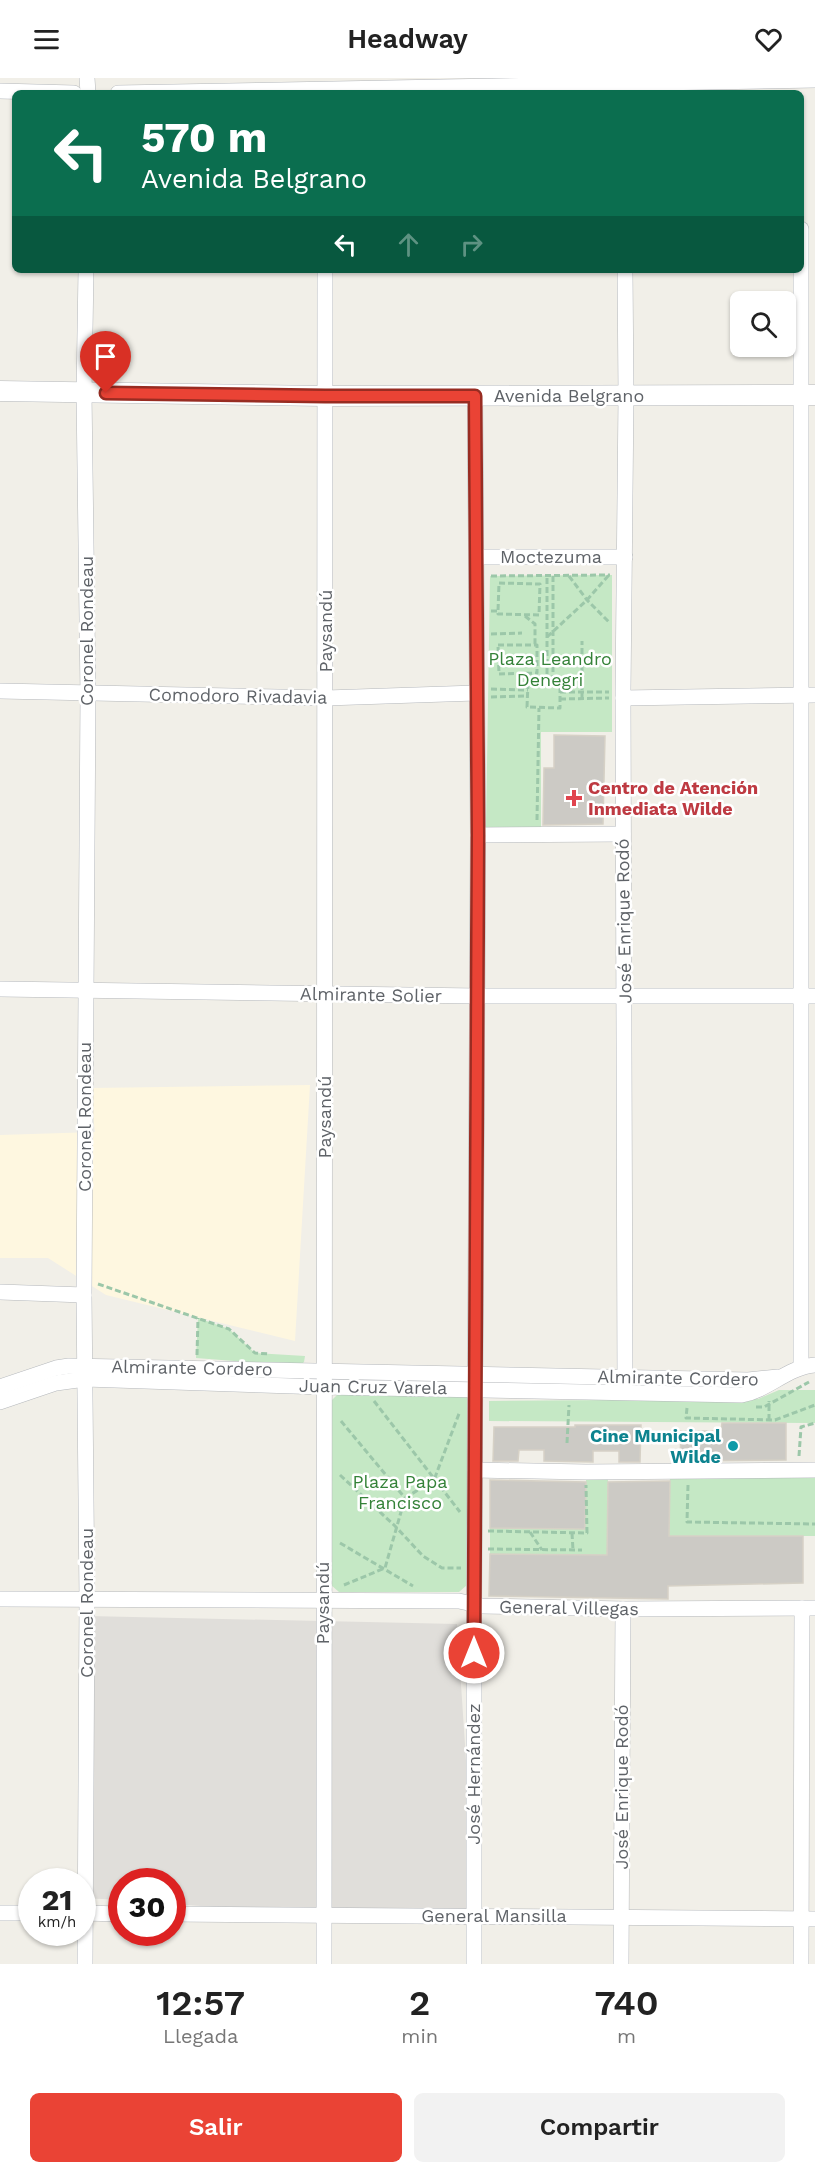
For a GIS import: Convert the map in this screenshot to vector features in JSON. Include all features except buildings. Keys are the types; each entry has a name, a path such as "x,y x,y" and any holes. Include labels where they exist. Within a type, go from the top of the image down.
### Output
{"street":[{"path":"221,90 324,87 805,85"},
{"name":"Coronel Rondeau","path":"84,1868 87,1600 84,1289 88,694 84,393 86,273"},
{"name":"Paysandú","path":"324,1964 325,273"},
{"name":"José Enrique Rodó","path":"625,273 623,695 625,1385"},
{"path":"803,273 809,395 808,1366"},
{"name":"Avenida Belgrano","path":"0,391 325,396 809,395"},
{"name":"José Hernández","path":"474,1964 474,1605 468,1553 474,1531 475,1470 473,1384 478,835 475,396"},
{"name":"Moctezuma","path":"477,557 625,557"},
{"name":"Comodoro Rivadavia","path":"0,691 326,698 476,693"},
{"path":"623,695 808,695"},
{"path":"478,835 623,834"},
{"name":"Almirante Solier","path":"0,989 477,996 808,996"},
{"path":"0,1292 84,1289"},
{"name":"Juan Cruz Varela","path":"0,1402 85,1372 324,1387 473,1384 569,1391 625,1385 742,1395 763,1389 784,1376 808,1366"},
{"name":"Almirante Cordero","path":"0,1387 56,1368 85,1372 324,1371 473,1384 625,1385"},
{"path":"475,1470 586,1472 815,1470"},
{"name":"General Villegas","path":"0,1599 459,1601 474,1605 623,1609 808,1608"},
{"path":"801,1964 808,1919 808,1608"},
{"name":"José Enrique Rodó","path":"621,1964 623,1609"},
{"path":"0,1913 18,1913"},
{"name":"General Mansilla","path":"186,1914 808,1919"},
{"name":"Coronel Rondeau","path":"85,1946 85,1964"}],"path":[{"path":"547,637 587,600 625,557"},
{"path":"568,575 587,600 624,637"},
{"path":"477,576 625,575"},
{"path":"547,576 547,683"},
{"path":"553,576 553,683"},
{"path":"499,583 540,584 539,615 524,614 498,614 499,583"},
{"path":"539,599 547,599"},
{"path":"524,614 535,624 537,673 499,674 498,645 535,645"},
{"path":"477,634 522,633"},
{"path":"582,641 582,699"},
{"path":"537,660 624,660"},
{"path":"530,673 531,683"},
{"path":"528,683 553,683 560,683 560,708 527,707 528,683"},
{"path":"476,693 528,690"},
{"path":"560,692 623,695"},
{"path":"476,693 528,696"},
{"path":"560,699 623,695"},
{"path":"537,834 539,708"},
{"name":"Almirante Cordero","path":"84,1289 98,1284 198,1318 229,1329 255,1353 275,1354"},
{"path":"196,1358 198,1318"},
{"path":"385,1568 395,1526 405,1498 434,1480 473,1384"},
{"path":"567,1443 569,1391"},
{"path":"769,1420 770,1397"},
{"path":"380,1401 373,1400 463,1515 463,1504"},
{"path":"686,1418 775,1420 815,1406"},
{"path":"341,1412 341,1432"},
{"path":"341,1421 405,1498"},
{"path":"798,1470 799,1430 801,1427 815,1423"},
{"path":"688,1471 687,1522 815,1524"},
{"path":"474,1531 587,1533 586,1472"},
{"path":"340,1486 340,1475 395,1526 423,1556 442,1568 462,1569"},
{"path":"530,1532 542,1550"},
{"path":"572,1533 573,1550"},
{"path":"340,1552 340,1543 413,1586"},
{"path":"462,1577 462,1569 468,1553 582,1550"},
{"path":"338,1588 385,1568"},
{"path":"340,1580 345,1585 356,1585"},
{"path":"402,1586 423,1586"}],"shaded area":[{"path":"310,1085 295,1341 106,1295 48,1258 0,1258 0,1135 95,1132 90,1088"},
{"path":"88,1616 457,1624 477,1926 186,1905 186,1868 108,1868 108,1899 96,1899 96,1868 84,1868"}],"green space":[{"name":"Plaza Leandro Denegri","path":"612,575 612,732 541,732 541,827 486,828 490,576"},
{"path":"198,1318 229,1329 255,1353 305,1356 304,1362 299,1366 196,1358"},
{"path":"779,1390 815,1390 815,1423 489,1421 489,1401 758,1399"},
{"name":"Plaza Papa Francisco","path":"340,1392 469,1394 467,1585 459,1592 339,1592 331,1585 332,1400"},
{"path":"815,1470 815,1536 669,1536 670,1471"},
{"path":"586,1479 608,1479 607,1555 490,1554 490,1528 585,1528"}],"place":[{"name":"Centro de Atención Inmediata Wilde","path":"574,798"},
{"name":"Cine Municipal Wilde","path":"733,1446"}],"route":[{"path":"106,393 475,396 478,835 474,1653"}]}
